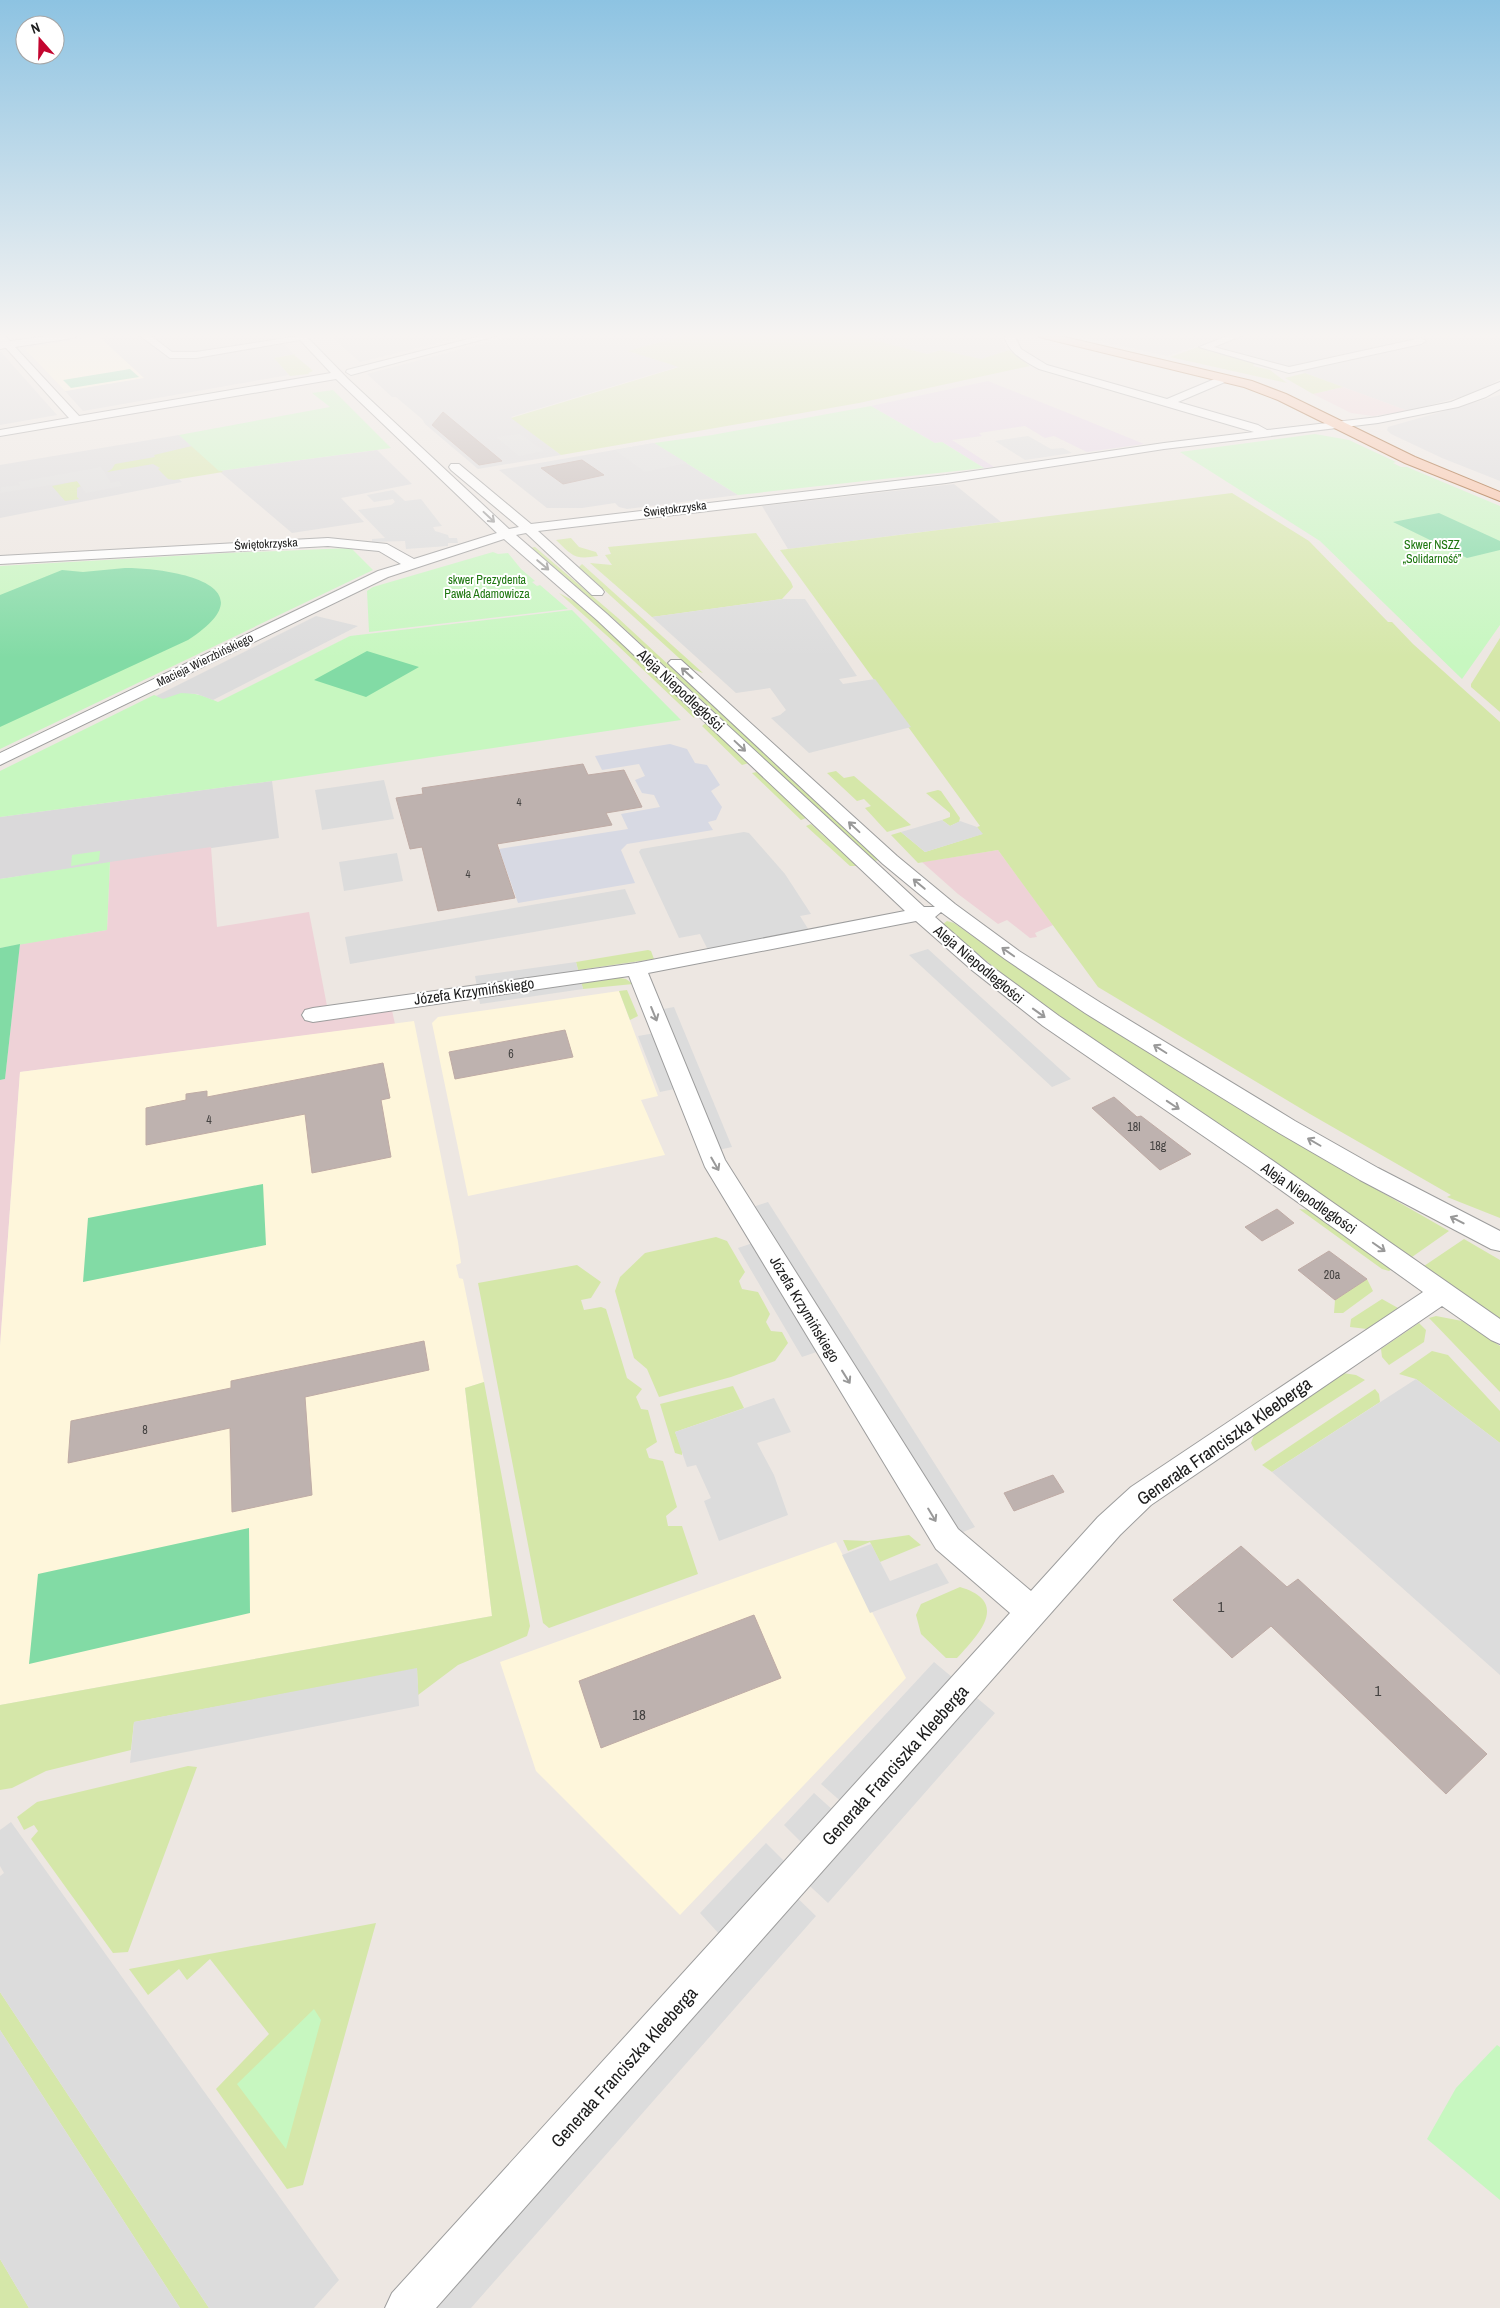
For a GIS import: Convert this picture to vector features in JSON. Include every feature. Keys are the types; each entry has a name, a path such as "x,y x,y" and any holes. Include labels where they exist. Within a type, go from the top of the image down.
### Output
{"main road":[{"path":"1374,443 1410,460 1500,497"},
{"path":"1395,443 1424,457 1500,488"}],"street":[{"name":"Aleja Niepodległości","path":"411,443 506,534 602,616 921,915 980,967 1050,1021 1258,1162 1500,1333"},
{"name":"Świętokrzyska","path":"0,560 328,542 382,548 412,564 529,528 743,500 954,478 1192,443"},
{"path":"446,458 529,528 605,599"},
{"path":"444,474 460,471"},
{"name":"Macieja Wierzbińskiego","path":"0,760 383,574 412,564"},
{"name":"Aleja Niepodległości","path":"664,652 890,860 948,908 1012,955 1093,1008 1287,1127 1369,1174 1500,1242"},
{"name":"Józefa Krzymińskiego","path":"313,1015 636,968 921,915 948,908"},
{"name":"Józefa Krzymińskiego","path":"636,968 713,1161 947,1539 1031,1611"},
{"name":"Generała Franciszka Kleeberga","path":"407,2308 1109,1526 1141,1496 1443,1292"}],"shaded area":[{"path":"133,443 189,443 200,451 159,459 182,482 0,518 0,465"},
{"path":"447,443 545,443 561,455 478,469"},
{"path":"503,443 532,443 544,451 519,456"},
{"path":"654,443 738,495 627,509 619,507 615,503 582,508 547,508 499,470"},
{"path":"654,443 687,463 645,472 615,450"},
{"path":"943,443 956,443 994,467 984,468"},
{"path":"998,443 1040,443 1051,449 1063,448 1072,453 1025,460"},
{"path":"1068,443 1144,444 1087,452"},
{"path":"1410,443 1500,443 1500,481"},
{"path":"377,450 412,484 341,498 364,522 292,533 219,471"},
{"path":"101,467 111,483 119,481 122,486 86,493 77,481 0,493 1,487 20,485 18,482"},
{"path":"954,484 1001,522 788,549 762,506"},
{"path":"393,490 405,501 421,499 442,526 433,527 435,531 448,535 449,538 457,538 458,543 448,543 448,546 406,549 405,541 372,542 372,539 385,538 358,510 391,505 395,502 393,499 374,502 367,495"},
{"path":"782,599 805,599 857,676 839,679 843,684 875,679 911,727 809,753 771,718 780,715 786,710 770,688 736,693 652,617"},
{"path":"316,616 358,626 213,700 197,694 181,693 163,699 156,696"},
{"path":"670,744 687,749 695,763 707,765 720,785 711,791 722,807 716,820 708,822 713,830 627,844 621,850 635,883 518,903 499,849 628,829 621,814 660,807 654,795 642,793 635,780 645,776 639,764 602,770 595,756"},
{"path":"384,780 394,819 322,830 315,790"},
{"path":"272,781 279,838 0,879 0,817"},
{"path":"942,820 950,826 960,821 977,827 983,834 925,852 901,832"},
{"path":"744,832 749,833 785,874 811,914 800,916 810,932 708,950 700,934 679,938 639,852 641,849"},
{"path":"211,847 217,927 309,912 327,1006 389,997 395,1024 20,1072 0,1346 0,1080 5,1079 20,944 107,930 110,862"},
{"path":"998,850 1053,925 1035,933 1037,937 1030,938 1007,920 998,924 958,894 922,862"},
{"path":"397,853 403,881 344,891 339,862"},
{"path":"625,889 636,914 350,964 345,937"},
{"path":"928,949 1071,1079 1052,1087 909,955"},
{"path":"576,962 583,989 480,1004 475,976"},
{"path":"619,991 658,1096 641,1100 665,1155 468,1196 432,1023 438,1017"},
{"path":"674,1007 732,1147 709,1152 684,1087 660,1092 638,1036 661,1032 653,1011"},
{"path":"414,1021 458,1242 461,1263 456,1265 459,1278 463,1279 484,1382 465,1388 492,1616 0,1705 0,1346 20,1072"},
{"path":"768,1202 975,1527 947,1539 828,1348 802,1357 738,1248 762,1240 744,1210"},
{"path":"1416,1379 1500,1443 1500,1675 1272,1472"},
{"path":"774,1398 791,1432 757,1443 774,1475 788,1515 719,1541 704,1501 711,1498 696,1465 687,1467 675,1432"},
{"path":"836,1542 906,1678 680,1915 536,1771 500,1662"},
{"path":"871,1544 890,1581 937,1563 949,1583 870,1613 842,1555"},
{"path":"934,1662 995,1713 828,1903 797,1874 814,1855 784,1825 814,1793 845,1821 853,1812 821,1784"},
{"path":"417,1668 419,1706 130,1763 134,1722"},
{"path":"11,1822 339,2280 314,2308 209,2308 0,1992 0,1876 4,1873 0,1866 0,1830"},
{"path":"766,1843 797,1874 786,1887 816,1916 471,2308 407,2308 731,1947 700,1913"},
{"path":"0,2030 180,2308 29,2308 0,2259"}],"green space":[{"path":"188,443 386,443 391,448 219,471"},
{"path":"544,443 631,443 561,455"},
{"path":"654,443 943,443 984,468 738,495"},
{"name":"Skwer NSZZ „Solidarność”","path":"1250,443 1355,443 1396,462 1393,463 1401,467 1407,467 1500,506 1500,625 1462,679 1320,541 1180,452"},
{"path":"192,446 223,472 174,480 168,479 158,469 160,468 153,464 107,472 115,464 155,457 154,455"},
{"path":"77,481 81,486 77,488 77,497 79,499 65,501 52,486"},
{"path":"1232,493 1309,541 1388,622 1392,622 1413,644 1500,722 1500,1218 1447,1197 1451,1195 1310,1114 1098,987 998,850 918,863 891,835 901,832 925,852 982,834 977,827 980,826 780,550"},
{"path":"1439,513 1500,541 1500,550 1467,558 1393,522"},
{"path":"756,533 793,587 782,599 652,617 590,563 612,565 605,555 611,554 608,547"},
{"path":"571,538 579,547 596,552 598,556 574,556 556,540"},
{"path":"535,547 618,618 879,860 874,861 614,619 530,548"},
{"path":"351,548 373,570 0,749 0,566"},
{"name":"skwer Prezydenta Pawła Adamowicza","path":"493,552 498,554 508,553 521,569 535,581 532,582 537,586 540,585 568,609 369,632 367,591 373,587"},
{"path":"582,564 703,673 690,668 579,567"},
{"path":"125,568 167,572 188,576 206,583 218,593 221,606 212,621 188,640 0,727 0,595 62,570 83,572"},
{"path":"559,593 576,602 598,621 696,713 694,718 614,642"},
{"path":"572,610 681,720 272,781 0,817 0,771 154,695 164,696 190,693 218,702 350,636"},
{"path":"1500,638 1500,712 1471,687 1471,684"},
{"path":"367,651 419,667 366,697 314,680"},
{"path":"706,723 749,763 742,765 702,726"},
{"path":"836,771 844,778 854,776 911,825 887,832 865,808 871,806 864,799 857,801 827,773"},
{"path":"757,772 806,818 801,820 752,773"},
{"path":"941,791 960,818 959,822 950,826 942,820 950,817 950,813 926,793"},
{"path":"811,824 857,866 850,866 806,826"},
{"path":"100,851 99,861 71,866 72,855"},
{"path":"110,862 107,930 0,948 0,879"},
{"path":"947,921 954,923 1075,1005 1198,1083 1449,1231 1412,1257 1078,1031 1026,993 942,925"},
{"path":"20,944 5,1079 0,1080 0,948"},
{"path":"651,951 654,959 578,970 576,962"},
{"path":"614,977 626,979 633,984 583,989 581,982"},
{"path":"627,990 638,1016 630,1020 619,991"},
{"path":"263,1184 266,1245 83,1282 88,1218"},
{"path":"1299,1209 1310,1210 1392,1269 1389,1271 1382,1269"},
{"path":"716,1237 727,1241 745,1272 739,1281 742,1289 758,1292 770,1314 766,1322 771,1331 782,1332 788,1343 775,1361 731,1377 659,1397 647,1369 634,1358 615,1291 620,1277 645,1253"},
{"path":"1464,1239 1500,1260 1500,1320 1424,1266"},
{"path":"577,1265 601,1282 591,1298 581,1300 584,1310 601,1307 606,1309 627,1378 642,1389 636,1397 641,1409 648,1410 657,1442 646,1449 649,1458 663,1461 677,1507 666,1516 668,1526 682,1526 698,1574 549,1628 543,1623 478,1283"},
{"path":"1367,1279 1373,1291 1343,1313 1334,1313 1335,1300"},
{"path":"1382,1299 1398,1308 1367,1329 1350,1327 1351,1319"},
{"path":"1436,1316 1462,1321 1500,1346 1500,1392 1429,1318"},
{"path":"1419,1323 1426,1330 1424,1342 1389,1365 1382,1357 1381,1349"},
{"path":"1432,1351 1448,1355 1500,1411 1500,1443 1416,1379 1399,1374"},
{"path":"1343,1373 1356,1375 1365,1380 1255,1451 1251,1443 1254,1435"},
{"path":"484,1382 530,1626 527,1636 458,1665 418,1695 417,1669 134,1722 131,1750 46,1771 12,1788 0,1790 0,1705 492,1616 465,1388"},
{"path":"733,1386 744,1408 675,1432 682,1449 682,1455 675,1453 660,1404"},
{"path":"1375,1389 1379,1394 1380,1402 1272,1472 1262,1465"},
{"path":"249,1528 250,1613 29,1664 38,1574"},
{"path":"909,1535 921,1545 880,1562 870,1542 848,1551 843,1540 868,1541"},
{"path":"960,1587 975,1593 984,1601 987,1610 986,1620 974,1639 957,1658 946,1658 921,1634 916,1615 921,1604"},
{"path":"188,1766 197,1767 128,1952 113,1953 31,1839 38,1831 34,1825 24,1830 17,1817 37,1802"},
{"path":"376,1923 303,2185 287,2189 216,2089 269,2034 210,1959 187,1980 179,1969 148,1995 129,1969"},
{"path":"0,1992 209,2308 180,2308 0,2030"},
{"path":"314,2009 321,2020 286,2149 237,2084"},
{"path":"1497,2045 1500,2047 1500,2200 1427,2139 1456,2088"},
{"path":"0,2259 29,2308 0,2308"}],"building":[{"path":"453,443 480,443 502,461 479,465"},
{"path":"582,460 604,475 563,484 541,468"},
{"path":"583,764 588,775 624,770 642,807 606,813 612,825 497,844 515,898 438,911 422,847 410,849 396,798 423,794 422,788"},
{"path":"565,1030 573,1057 455,1079 449,1052"},
{"path":"383,1063 390,1098 381,1100 391,1157 312,1173 305,1114 146,1145 146,1108 186,1100 186,1094 207,1091 207,1097"},
{"path":"1114,1097 1137,1117 1141,1116 1191,1154 1160,1170 1092,1108"},
{"path":"1277,1209 1294,1223 1262,1241 1245,1227"},
{"path":"1329,1251 1367,1279 1335,1300 1298,1270"},
{"path":"424,1341 429,1370 305,1397 312,1495 232,1512 230,1428 68,1463 71,1421 231,1388 231,1381"},
{"path":"1053,1475 1064,1492 1014,1511 1004,1493"},
{"path":"1241,1546 1287,1587 1298,1579 1487,1754 1446,1794 1271,1626 1232,1658 1173,1600"},
{"path":"754,1615 781,1678 601,1748 579,1681"}]}
